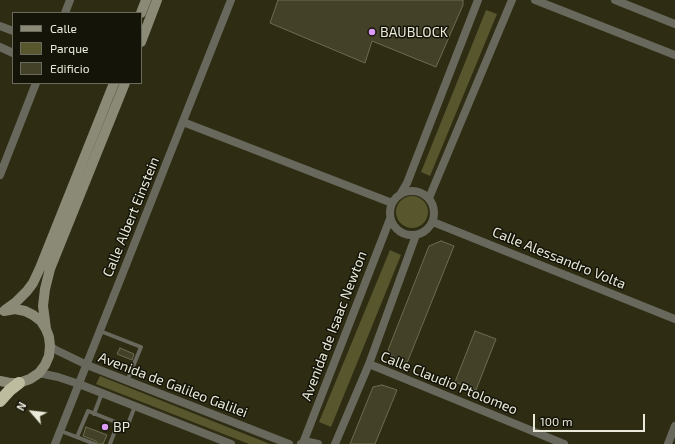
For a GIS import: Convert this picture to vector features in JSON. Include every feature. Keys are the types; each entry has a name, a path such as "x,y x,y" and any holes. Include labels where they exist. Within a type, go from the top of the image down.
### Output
{"highway":[{"path":"0,401 19,382"}],"main road":[{"path":"141,12 146,0"},
{"path":"142,39 157,0"},
{"path":"3,311 16,302 33,283 114,84"},
{"path":"46,329 43,306 45,288 50,269 125,84"},
{"path":"0,381 10,383 19,382 30,379 39,373 49,356 50,346 46,329 41,321 33,315 25,311 15,309 3,311"}],"street":[{"path":"65,12 70,0"},
{"name":"Calle Albert Einstein","path":"55,444 231,0"},
{"path":"401,193 407,183 478,0"},
{"path":"429,198 512,0"},
{"path":"534,0 675,55"},
{"path":"615,0 675,24"},
{"path":"0,26 12,32"},
{"path":"0,47 12,52"},
{"path":"0,174 36,84"},
{"path":"183,122 392,203"},
{"path":"408,190 416,190 424,193 429,198 433,204 434,216 433,222 426,230 416,235 408,235 400,232 394,226 390,219 389,211 396,197 401,193 408,190"},
{"name":"Avenida de Isaac Newton","path":"302,444 390,219"},
{"name":"Calle Alessandro Volta","path":"433,222 675,319"},
{"path":"335,444 369,364 416,235"},
{"name":"Avenida de Galileo Galilei","path":"50,346 87,365 289,444"},
{"name":"Calle Claudio Ptolomeo","path":"369,364 564,444"},
{"path":"39,373 79,384 231,444"},
{"path":"668,444 675,426"},
{"path":"302,444 310,442 318,444"}],"lane":[{"path":"100,331 141,347 127,381"},
{"path":"94,414 102,393"},
{"path":"77,437 88,411 127,427 135,406"},
{"path":"110,444 118,423"},
{"path":"61,431 95,444"}],"green space":[{"path":"486,10 497,14 430,176 421,172"},
{"path":"412,196 423,201 428,212 423,223 412,228 401,223 396,212 401,201"},
{"path":"390,250 401,255 331,427 319,422"},
{"path":"100,376 270,444 249,444 96,384"}],"building":[{"name":"BAUBLOCK","path":"278,0 463,0 463,5 436,67 372,41 365,63 270,23"},
{"path":"441,241 454,246 407,363 393,357 388,350 429,246"},
{"path":"475,331 496,339 476,390 455,382"},
{"path":"120,348 134,354 132,360 117,354"},
{"path":"382,385 397,390 375,444 350,444 373,387"},
{"path":"86,427 107,435 103,444 98,444 96,441 83,436"}],"place":[{"name":"BAUBLOCK","path":"372,32"},
{"name":"BP","path":"105,427"}]}
